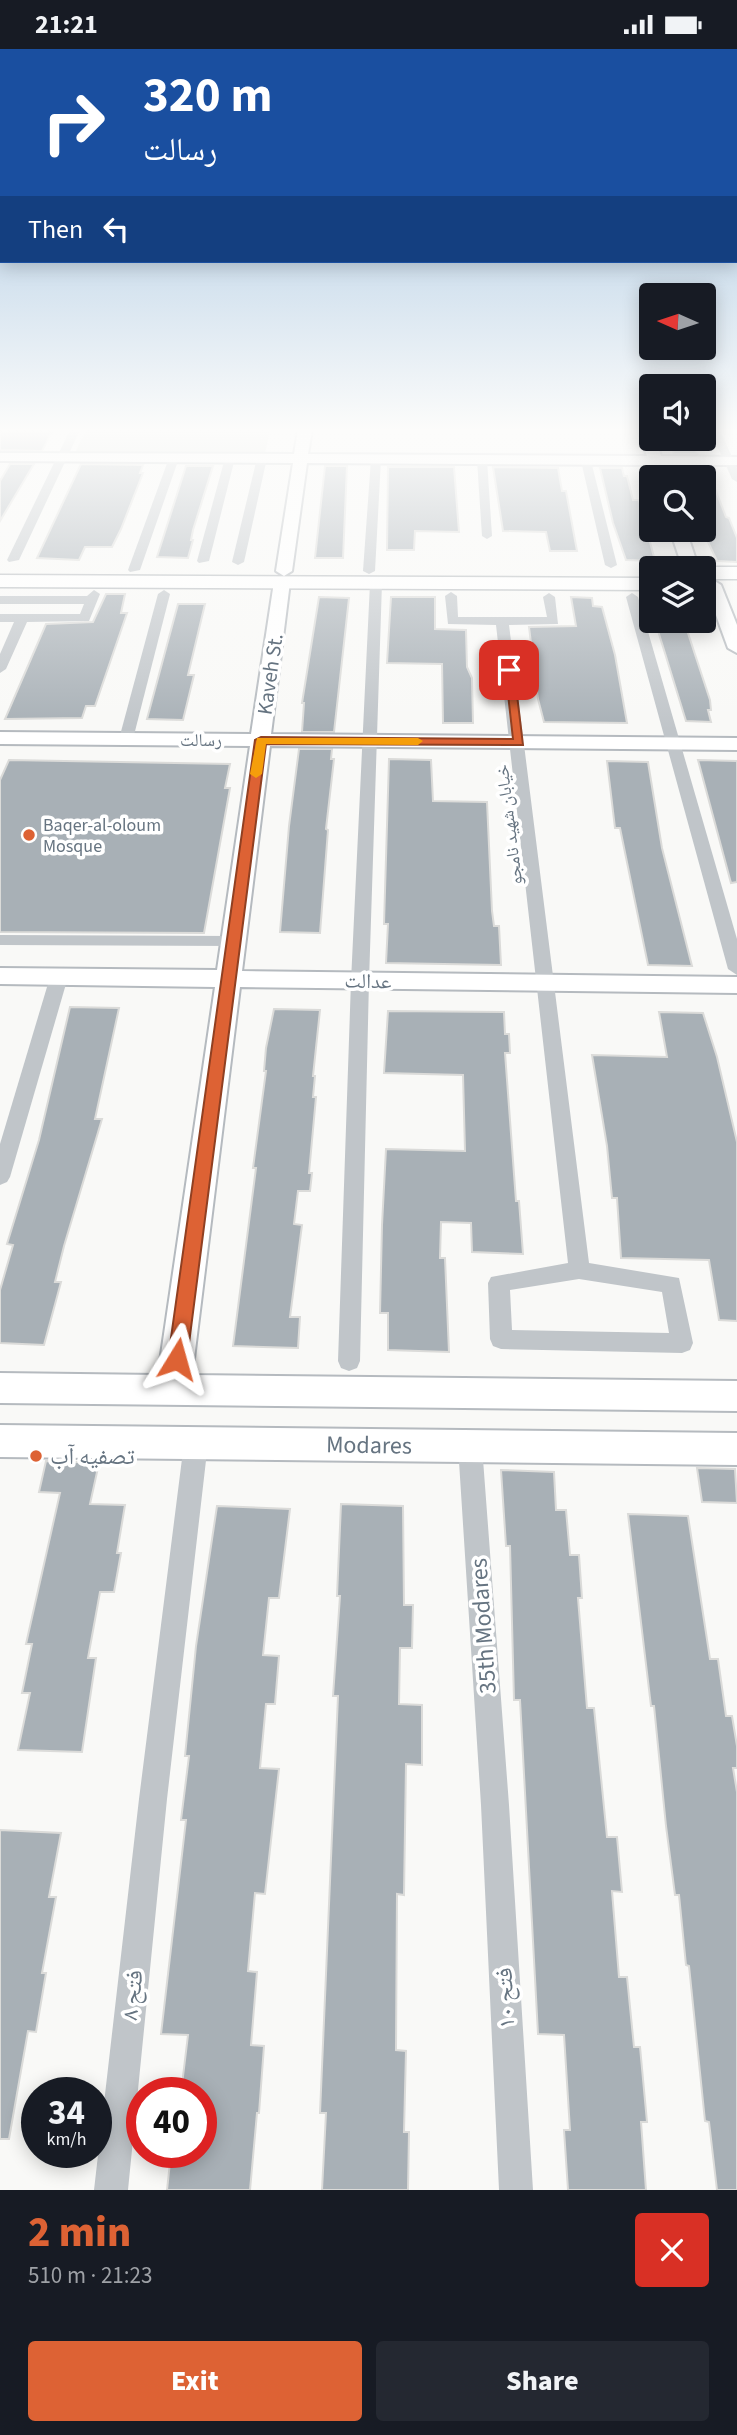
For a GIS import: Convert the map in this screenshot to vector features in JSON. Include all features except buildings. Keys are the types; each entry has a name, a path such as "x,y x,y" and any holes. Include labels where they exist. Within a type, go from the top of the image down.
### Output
{"main road":[{"path":"6,564 283,576"},
{"path":"373,577 639,572"},
{"path":"716,579 737,573"},
{"path":"0,580 283,576 639,585"},
{"path":"716,582 737,585"}],"street":[{"path":"6,564 24,530"},
{"path":"134,570 148,530"},
{"path":"203,561 211,530"},
{"path":"238,562 245,530"},
{"name":"Kaveh St.","path":"173,1390 290,530"},
{"path":"349,1361 354,1146 373,656 374,530"},
{"path":"487,530 487,536"},
{"path":"603,530 611,565"},
{"path":"126,739 164,594"},
{"path":"451,596 452,621 554,621 549,597"},
{"path":"0,600 93,597 85,618 0,618"},
{"path":"632,597 737,969"},
{"path":"716,601 737,647"},
{"path":"0,669 22,618"},
{"name":"خیابان شهید نامجو","path":"502,621 519,742 579,1270"},
{"name":"رسالت","path":"0,738 737,744"},
{"path":"0,940 234,941"},
{"name":"عدالت","path":"0,976 737,985"},
{"path":"0,1177 59,977"},
{"path":"579,1270 671,1285 682,1343 501,1339 499,1283 579,1270"},
{"path":"0,1388 737,1396"},
{"name":"Modares","path":"0,1441 737,1450"},
{"name":"فتح ۸","path":"111,2190 153,1799 196,1443"},
{"name":"35th Modares","path":"470,1446 495,1805"},
{"name":"فتح ۱۰","path":"495,1805 516,2190"}],"slow traffic":[{"path":"256,774 261,740 418,741"}],"place":[{"name":"Baqer-al-oloum Mosque","path":"29,835"},
{"name":"تصفیه آب","path":"36,1456"}],"route":[{"path":"177,1359 261,740 519,742 509,670"}]}
